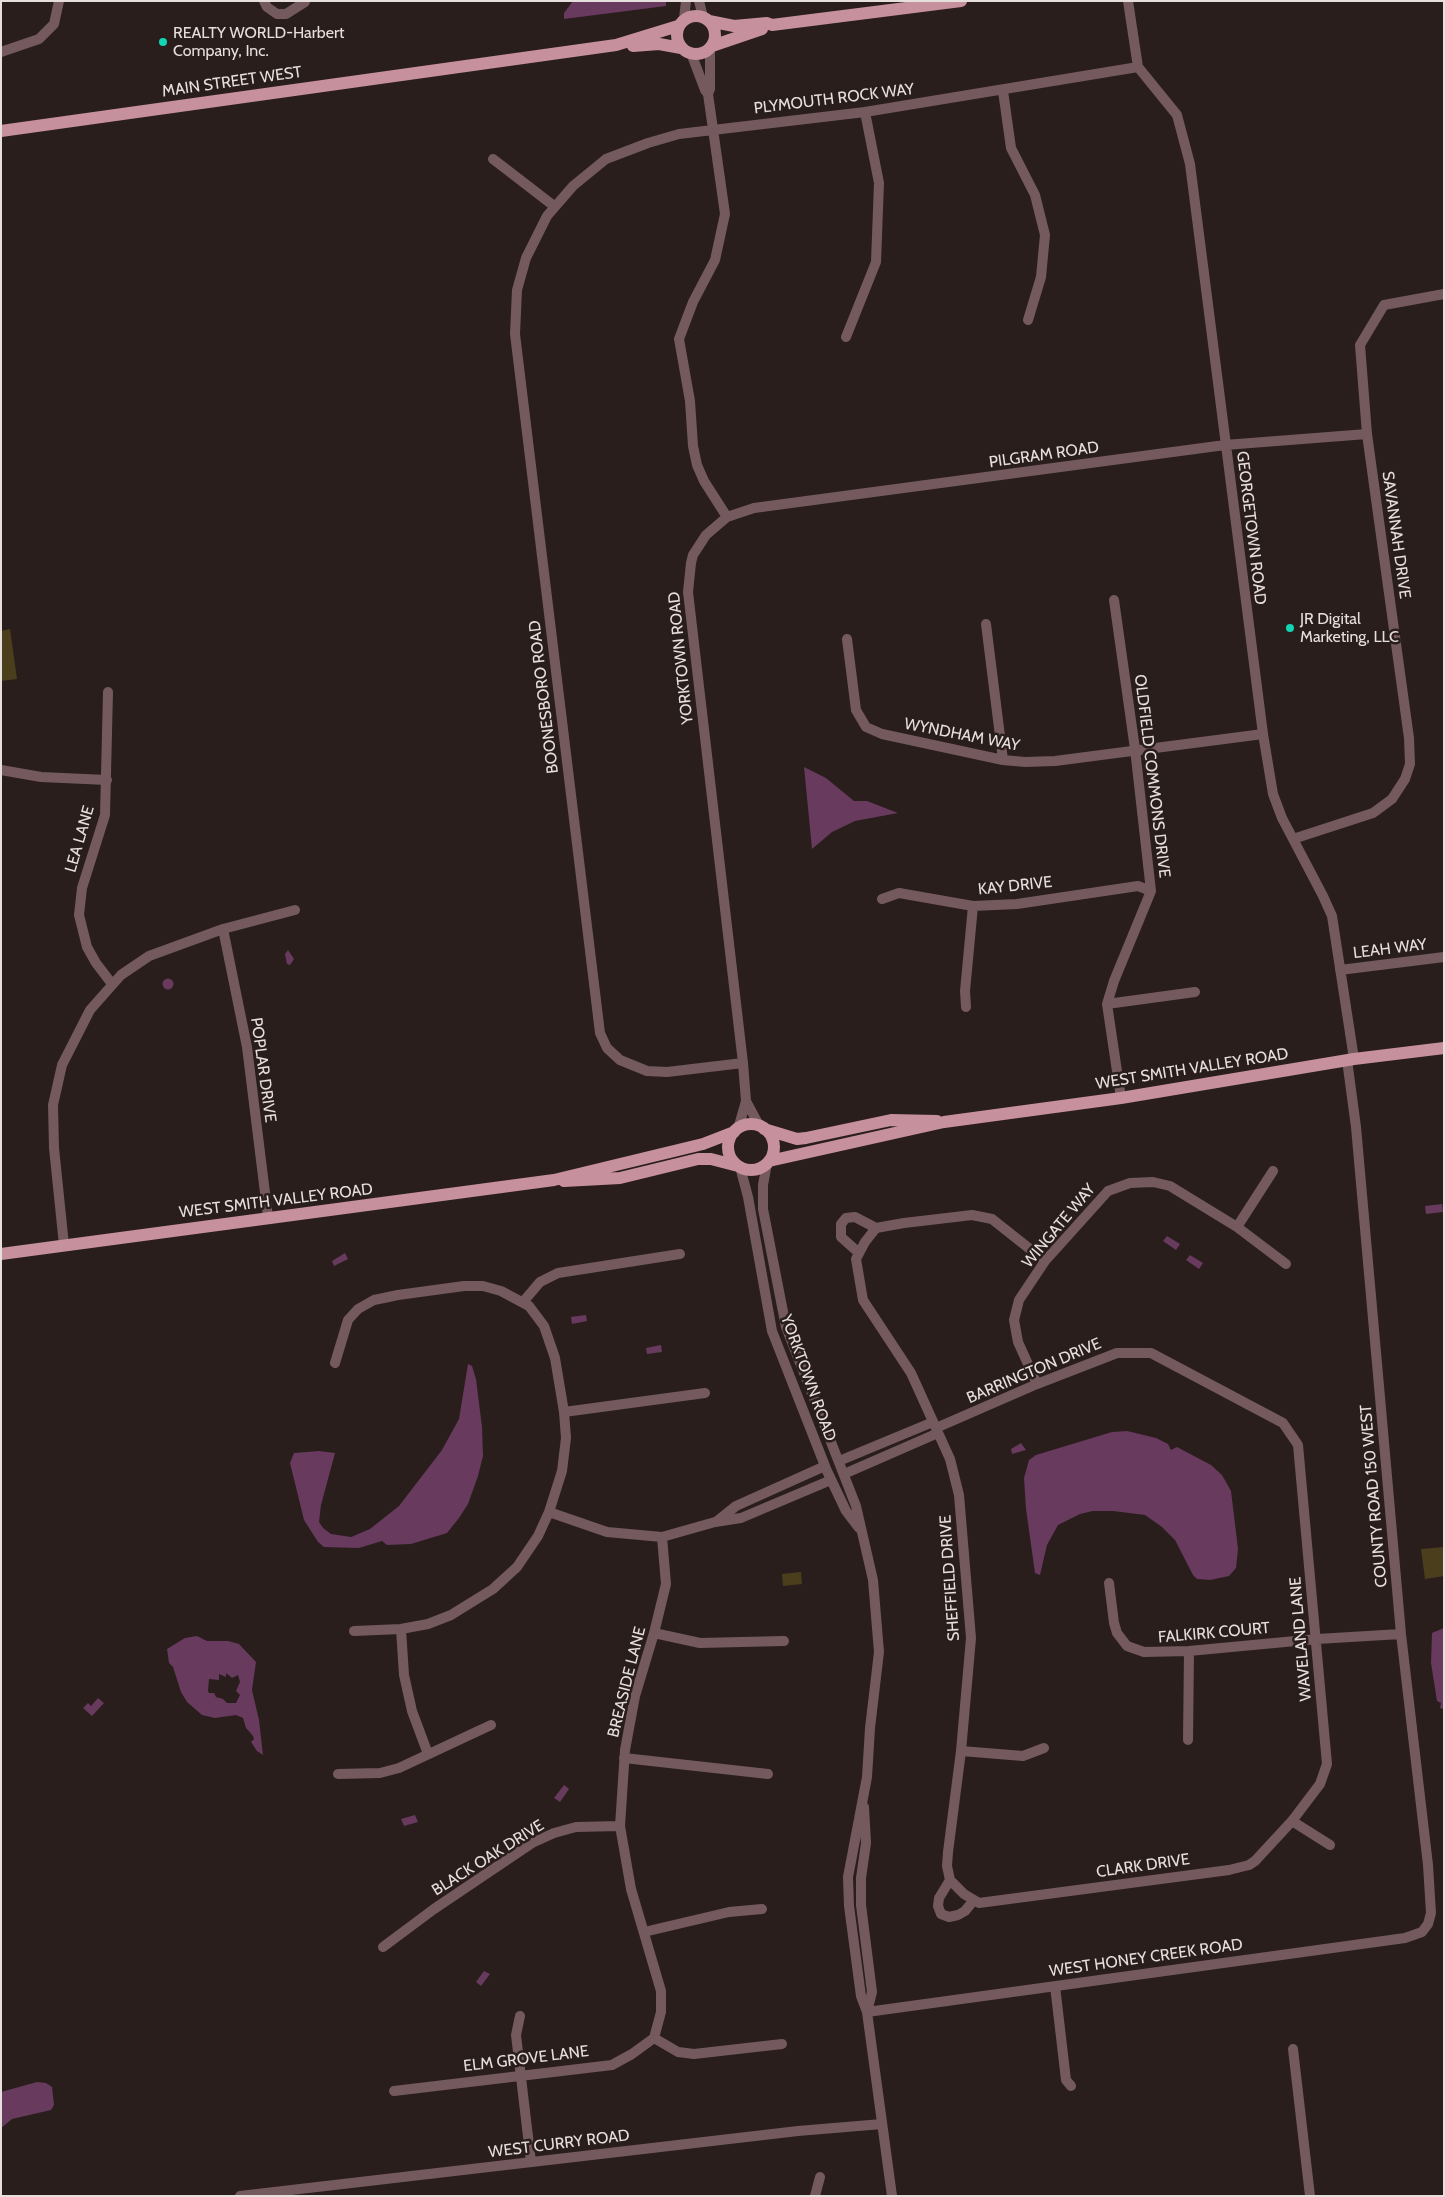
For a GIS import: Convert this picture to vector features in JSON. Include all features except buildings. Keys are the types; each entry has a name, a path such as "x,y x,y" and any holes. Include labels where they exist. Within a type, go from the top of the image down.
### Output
{"main road":[{"name":"MAIN STREET WEST","path":"616,45 622,47 659,44 701,53 772,25 961,1"},
{"name":"MAIN STREET WEST","path":"1,131 616,45 695,16 734,26 767,23 772,25"},
{"path":"706,19 715,33 711,48"},
{"path":"681,22 677,35 686,50"},
{"name":"WEST SMITH VALLEY ROAD","path":"768,1162 944,1122 1121,1098 1351,1060 1444,1048"},
{"name":"WEST SMITH VALLEY ROAD","path":"762,1128 798,1139 891,1120 944,1122"},
{"path":"746,1125 762,1128 770,1135 773,1144 773,1153 768,1162 755,1170 739,1167 732,1160 728,1148 729,1140 736,1130 746,1125"},
{"name":"WEST SMITH VALLEY ROAD","path":"1,1254 554,1180 703,1144 736,1130"},
{"name":"WEST SMITH VALLEY ROAD","path":"554,1180 573,1182 620,1178 698,1159 711,1159 739,1167"}],"street":[{"path":"1,52 39,39 54,24 59,1"},
{"path":"264,1 267,7 277,14 286,14 307,2"},
{"path":"681,22 686,1"},
{"path":"700,1 706,19"},
{"name":"GEORGETOWN ROAD","path":"1128,1 1138,67 1177,116 1190,164 1225,446 1263,734 1273,794 1282,818 1332,916 1351,1060"},
{"path":"708,94 710,89 711,48"},
{"path":"686,50 708,94 724,214 715,260 693,302 679,339 690,401 693,446 697,464 704,481 727,517"},
{"name":"PLYMOUTH ROCK WAY","path":"554,206 573,186 606,159 671,136 713,129 866,112 1003,91 1138,67"},
{"path":"1003,91 1011,148 1035,195 1045,235 1041,277 1028,320"},
{"path":"846,337 876,262 879,183 866,112"},
{"path":"493,159 554,206"},
{"name":"BOONESBORO ROAD","path":"554,206 534,239 522,270 516,305 515,334 600,1033 607,1048 620,1060 647,1071 667,1072 743,1063"},
{"name":"SAVANNAH DRIVE","path":"1293,840 1373,813 1392,799 1405,779 1410,764 1409,738 1367,434 1360,345 1384,305 1444,294"},
{"name":"PILGRAM ROAD","path":"727,517 754,508 1225,446 1367,434"},
{"name":"YORKTOWN ROAD","path":"727,517 706,535 693,555 689,571 688,592 743,1063 746,1101 736,1130"},
{"name":"OLDFIELD COMMONS DRIVE","path":"1114,600 1135,749 1152,891 1114,981 1108,1004 1121,1098"},
{"path":"986,624 1003,760"},
{"name":"WYNDHAM WAY","path":"847,639 856,710 866,727 882,734 1003,760 1025,762 1055,760 1263,734"},
{"name":"LEA LANE","path":"108,692 105,815 82,888 79,915 87,947 96,963 112,984"},
{"path":"1,770 41,777 107,780"},
{"name":"KAY DRIVE","path":"882,899 899,893 973,906 1017,904 1138,886 1152,891"},
{"path":"966,1008 965,991 973,906"},
{"path":"64,1245 52,1128 54,1095 60,1070 70,1046 90,1010 112,984 149,956 222,929 295,910"},
{"name":"POPLAR DRIVE","path":"222,929 247,1047 268,1217"},
{"name":"LEAH WAY","path":"1340,970 1444,957"},
{"path":"1108,1004 1195,992"},
{"name":"COUNTY ROAD 150 WEST","path":"1351,1060 1401,1634 1428,1865 1430,1913 1426,1928"},
{"name":"YORKTOWN ROAD","path":"746,1101 762,1128"},
{"name":"YORKTOWN ROAD","path":"768,1162 763,1184 763,1209 786,1327 856,1506 873,1580 879,1652 864,1802 866,1843 861,1878 861,1905 872,1992 867,2012 882,2124"},
{"name":"YORKTOWN ROAD","path":"739,1167 748,1197 772,1331 831,1480 846,1511 861,1531"},
{"path":"1237,1227 1273,1171"},
{"name":"WINGATE WAY","path":"1037,1384 1018,1342 1014,1320 1019,1300 1045,1260 1108,1191 1130,1183 1153,1182 1170,1186 1237,1227 1286,1264"},
{"path":"876,1228 857,1256 841,1237 841,1224 846,1218 854,1217 876,1228 945,1217 979,1216 992,1219 1000,1224 1045,1260"},
{"path":"523,1302 540,1282 558,1273 680,1254"},
{"name":"SHEFFIELD DRIVE","path":"857,1256 863,1300 911,1374 953,1467 957,1483 972,1638 961,1751 948,1852 947,1866 950,1880"},
{"path":"335,1363 348,1320 358,1309 374,1300 422,1291 474,1286 501,1291 523,1302 544,1326 555,1358 564,1412 566,1438 562,1472 549,1512 538,1536 516,1567 493,1589 451,1615 428,1624 401,1629 354,1631"},
{"name":"BARRINGTON DRIVE","path":"936,1428 1117,1352 1151,1353 1283,1423 1298,1445"},
{"path":"564,1412 705,1393"},
{"path":"839,1461 936,1428"},
{"path":"844,1474 936,1428"},
{"name":"WAVELAND LANE","path":"1292,1821 1320,1784 1326,1767 1317,1639 1298,1445"},
{"path":"715,1522 736,1506 825,1466"},
{"path":"549,1512 607,1532 662,1537 715,1522 741,1518 831,1480"},
{"name":"BREASIDE LANE","path":"654,2038 661,2012 661,1991 631,1889 620,1826 624,1758 635,1696 666,1584 662,1537"},
{"name":"FALKIRK COURT","path":"1109,1582 1114,1623 1120,1638 1127,1646 1144,1652 1189,1651 1317,1639 1401,1634"},
{"path":"401,1629 404,1675 412,1711 428,1754"},
{"path":"654,1632 700,1643 784,1641"},
{"path":"1188,1740 1189,1651"},
{"path":"338,1774 380,1773 399,1768 491,1725"},
{"path":"961,1751 1023,1756 1044,1748"},
{"path":"624,1758 768,1774"},
{"path":"1292,1821 1330,1845"},
{"name":"CLARK DRIVE","path":"977,1902 1242,1867 1249,1865 1261,1855 1292,1821"},
{"name":"BLACK OAK DRIVE","path":"383,1947 434,1909 532,1844 554,1833 576,1827 620,1826"},
{"path":"950,1880 964,1894 977,1902 958,1915 949,1917 941,1914 938,1906 939,1898 950,1880"},
{"path":"644,1932 729,1912 762,1909"},
{"name":"WEST HONEY CREEK ROAD","path":"867,2012 1405,1938 1417,1934 1426,1928"},
{"path":"1055,1986 1066,2080 1071,2086"},
{"path":"520,2016 516,2035 519,2074 531,2162"},
{"path":"654,2038 678,2052 694,2054 782,2044"},
{"name":"ELM GROVE LANE","path":"394,2091 519,2074 612,2065 632,2054 654,2038"},
{"path":"1292,2050 1310,2196"},
{"path":"882,2124 892,2196"},
{"name":"WEST CURRY ROAD","path":"240,2196 882,2124"},
{"path":"815,2196 820,2177"}],"shaded area":[{"path":"573,1 666,1 666,6 564,19 564,13"},
{"path":"10,629 17,679 1,681 1,631"},
{"path":"804,767 826,778 854,801 867,801 898,813 855,821 832,832 812,849"},
{"path":"288,950 294,959 290,965 287,964 285,954"},
{"path":"168,978 174,984 168,990 162,984"},
{"path":"1442,1204 1443,1212 1426,1214 1425,1206"},
{"path":"1167,1236 1180,1244 1176,1250 1163,1241"},
{"path":"345,1253 348,1259 334,1266 332,1261"},
{"path":"1190,1255 1203,1263 1199,1269 1186,1260"},
{"path":"586,1315 587,1321 572,1324 571,1317"},
{"path":"661,1345 662,1352 647,1354 646,1348"},
{"path":"468,1364 472,1366 476,1379 482,1427 483,1456 468,1504 459,1518 447,1533 411,1544 387,1545 382,1541 359,1548 324,1547 318,1542 304,1520 290,1463 294,1453 319,1451 335,1453 321,1505 319,1522 323,1528 331,1534 351,1537 370,1529 399,1506 442,1450 459,1419"},
{"path":"1127,1431 1156,1438 1168,1444 1171,1450 1177,1447 1211,1465 1222,1475 1231,1491 1238,1549 1236,1568 1229,1576 1210,1580 1197,1579 1193,1575 1175,1540 1162,1527 1145,1515 1113,1511 1093,1511 1080,1514 1058,1525 1047,1545 1040,1575 1035,1573 1026,1509 1024,1478 1029,1460 1036,1455 1112,1432"},
{"path":"1021,1443 1026,1450 1012,1454 1011,1449"},
{"path":"1444,1547 1444,1576 1425,1579 1421,1549"},
{"path":"801,1572 802,1584 783,1586 782,1574"},
{"path":"1444,1628 1443,1709 1440,1708 1441,1703 1437,1701 1431,1663 1432,1633"},
{"path":"197,1636 207,1641 228,1641 239,1644 256,1662 252,1690 259,1720 263,1755 257,1751 251,1742 254,1739 253,1736 246,1728 243,1718 236,1715 215,1718 202,1715 187,1702 181,1692 173,1667 169,1663 167,1649 185,1638","holes":["226,1673 232,1678 238,1675 240,1682 236,1691 240,1695 236,1703 227,1703 223,1699 216,1697 214,1693 209,1693 209,1679 219,1680 219,1674 226,1677"]},
{"path":"98,1698 104,1703 92,1716 83,1708 88,1703 91,1706"},
{"path":"564,1785 569,1789 560,1802 554,1798"},
{"path":"415,1815 418,1822 404,1826 401,1819"},
{"path":"484,1971 490,1974 481,1986 476,1982"},
{"path":"37,2082 46,2083 52,2087 54,2105 51,2110 12,2119 1,2128 1,2092"}],"place":[{"name":"REALTY WORLD-Harbert Company, Inc.","path":"163,42"},
{"name":"JR Digital Marketing, LLC","path":"1290,628"}]}
